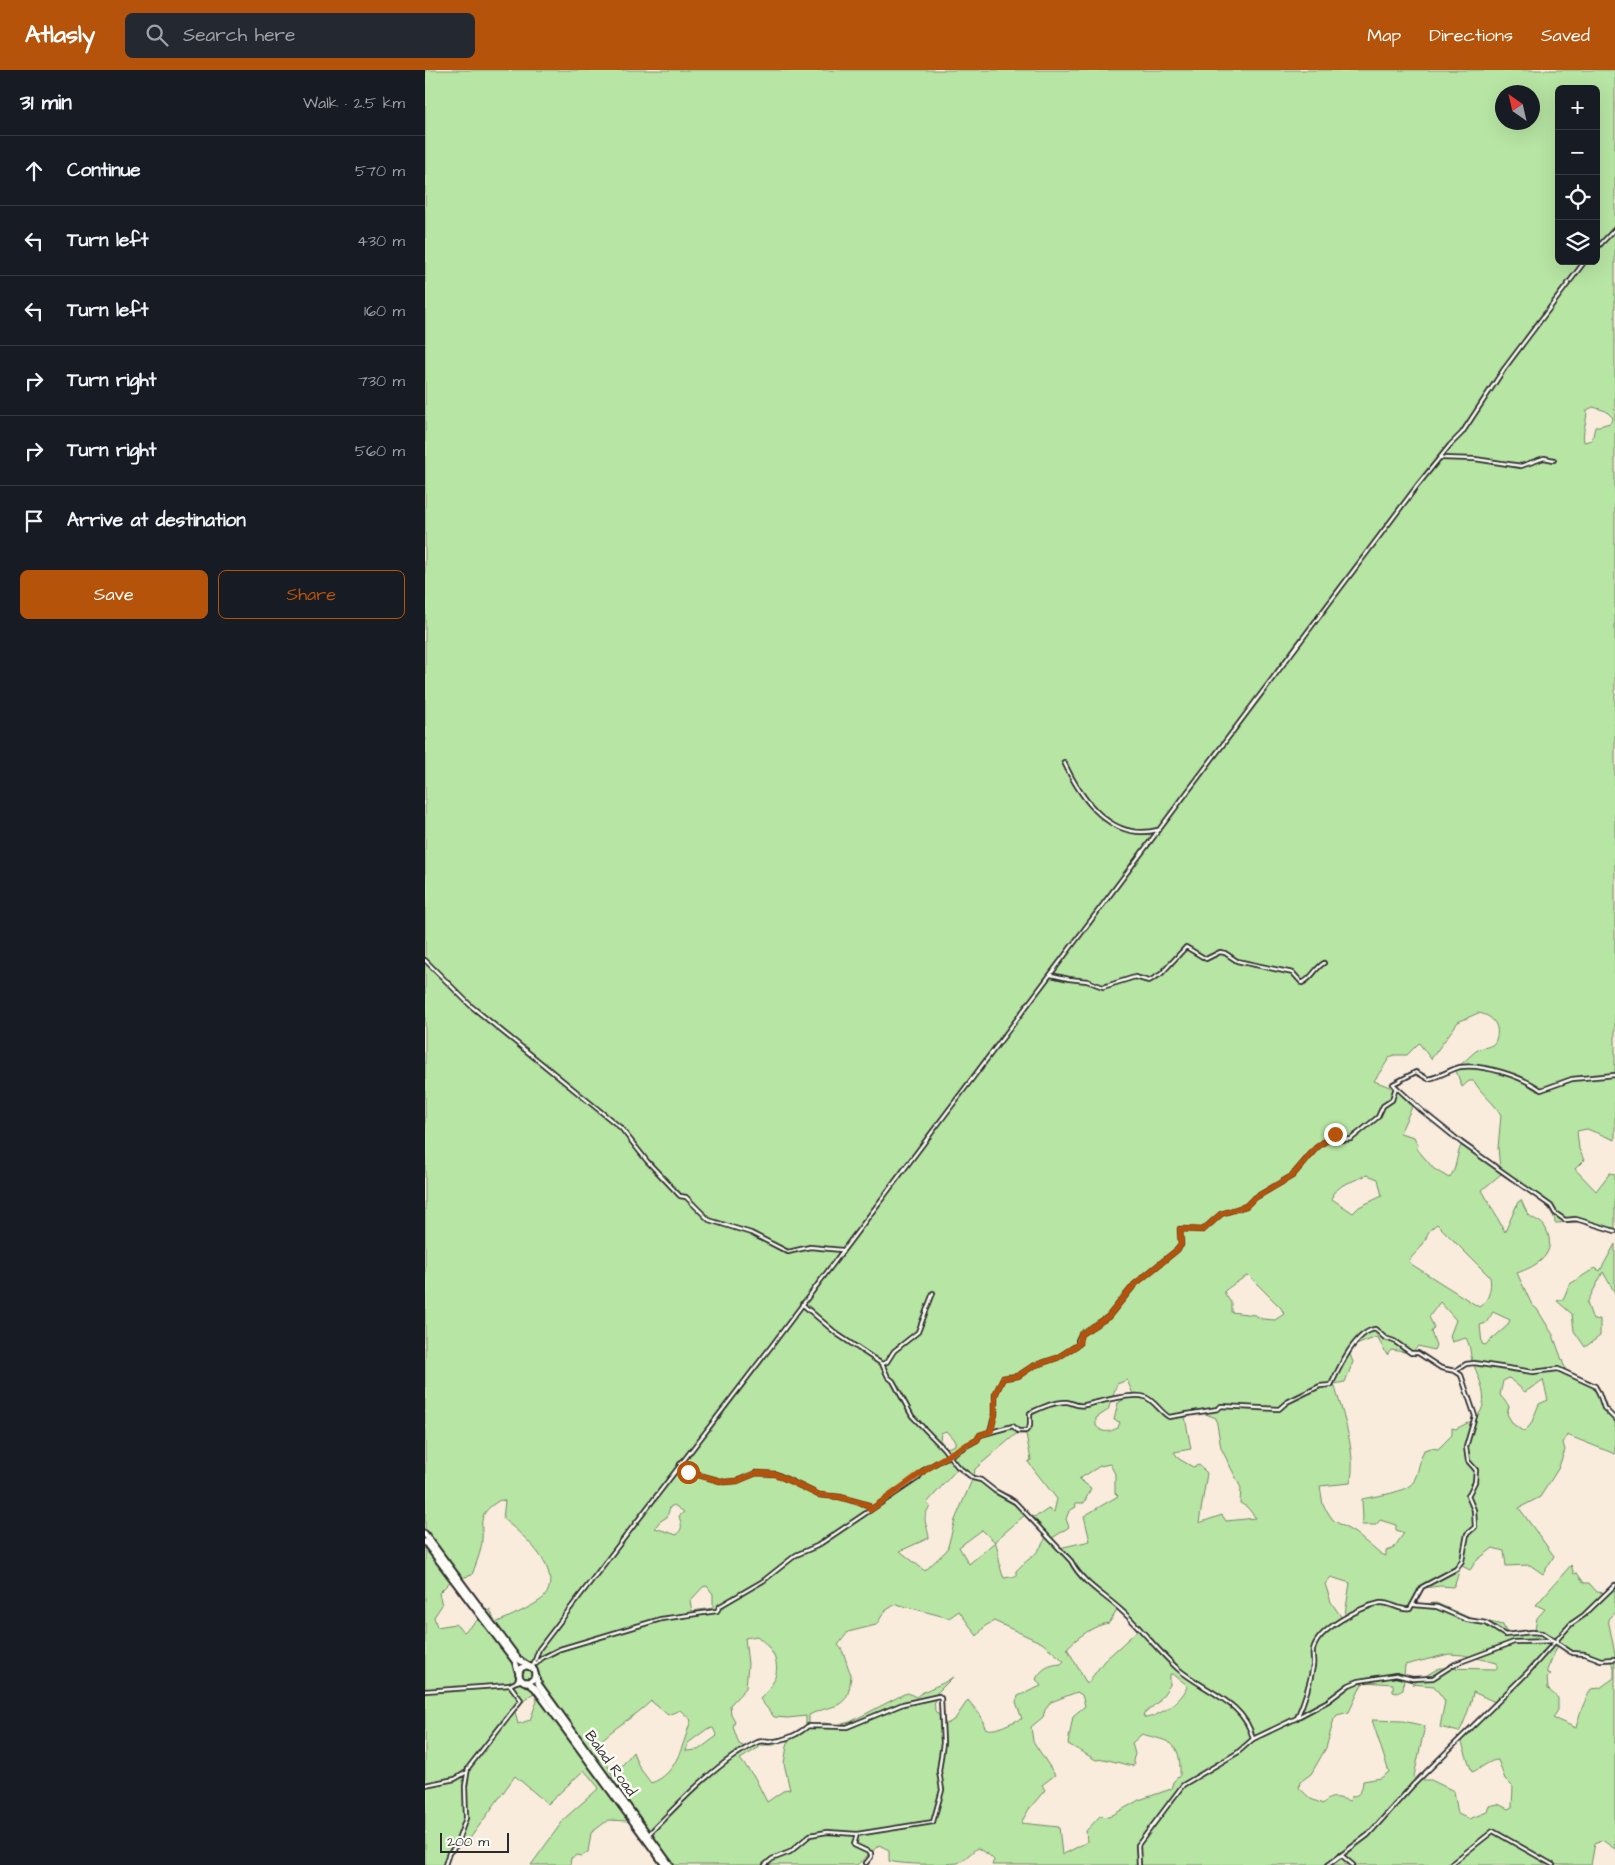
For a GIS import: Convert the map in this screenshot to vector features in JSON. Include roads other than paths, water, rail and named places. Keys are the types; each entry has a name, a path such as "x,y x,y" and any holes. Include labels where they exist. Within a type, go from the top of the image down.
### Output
{"highway":[{"name":"Balad Road","path":"425,1534 518,1658 533,1669 539,1685 670,1865"},
{"name":"Balad Road","path":"425,1542 515,1661 522,1678 535,1688 665,1865"},
{"path":"523,1668 533,1669 533,1679 522,1678 523,1668"}],"street":[{"path":"1600,245 1615,229"},
{"path":"533,1669 539,1649 843,1250 1417,486 1462,433 1504,368 1582,265"},
{"path":"1441,458 1475,459 1521,466 1543,458 1554,460"},
{"path":"1064,762 1076,788 1098,815 1129,831 1144,834 1159,830"},
{"path":"1051,975 1069,980 1087,981 1103,986 1135,978 1149,980 1161,974 1186,947 1207,959 1220,952 1237,961 1293,973 1302,983 1313,977 1317,968 1324,963"},
{"path":"425,960 471,1006 621,1128 647,1161 680,1196 686,1198 709,1220 739,1231 751,1233 789,1252 810,1247 843,1250"},
{"path":"1615,1075 1572,1079 1541,1090 1506,1073 1461,1067 1439,1077 1428,1079 1416,1072 1393,1084 1462,1144 1551,1206 1555,1213 1565,1220 1576,1219 1615,1231"},
{"path":"991,1431 995,1414 995,1395 1003,1378 1018,1376 1033,1366 1057,1358 1079,1344 1081,1334 1108,1317 1135,1284 1177,1250 1181,1245 1180,1229 1203,1230 1221,1214 1246,1206 1253,1199 1292,1176 1316,1148 1335,1134 1342,1140 1351,1139 1378,1117 1383,1106 1392,1100 1396,1087"},
{"path":"882,1364 887,1362 894,1352 918,1332 933,1294"},
{"path":"802,1304 837,1334 882,1364 912,1416 948,1455 969,1475 1015,1502 1071,1561 1077,1573 1123,1612 1177,1669 1237,1709 1252,1732 1253,1739"},
{"path":"533,1669 542,1658 560,1649 661,1619 717,1611 720,1606 763,1581 796,1555 817,1546 948,1455 977,1440 980,1435 1013,1426 1018,1431 1026,1431 1030,1426 1030,1413 1048,1406 1067,1402 1075,1406 1102,1399 1126,1399 1135,1395 1145,1397 1169,1417 1218,1409 1221,1406 1279,1409 1287,1402 1320,1386 1331,1385 1338,1367 1347,1358 1349,1348 1365,1331 1375,1329 1385,1338 1394,1340 1411,1353 1418,1353 1441,1368 1455,1371 1464,1380 1466,1395 1475,1416 1466,1447 1468,1461 1476,1470 1475,1482 1469,1496 1474,1510 1475,1527 1467,1534 1462,1561 1456,1569 1422,1588 1410,1609 1405,1610 1383,1603 1374,1605 1344,1617 1336,1625 1323,1633 1313,1650 1313,1669 1297,1718"},
{"path":"1455,1371 1466,1364 1474,1363 1525,1372 1558,1369 1595,1386 1604,1408 1615,1419"},
{"path":"680,1464 688,1472 724,1482 737,1481 757,1473 778,1475 819,1495 851,1499 868,1505 870,1510"},
{"path":"1328,1865 1367,1835 1413,1785 1528,1672 1555,1641 1615,1586"},
{"path":"1413,1605 1437,1606 1467,1620 1486,1623 1505,1635 1536,1632 1577,1654 1585,1654 1601,1660 1615,1659"},
{"path":"1139,1865 1138,1845 1183,1785 1237,1753 1253,1739 1297,1718 1359,1681 1396,1675 1412,1679 1433,1678 1455,1664 1514,1642 1555,1641"},
{"path":"425,1691 510,1685 522,1678"},
{"path":"425,1785 455,1779 465,1773 521,1700 510,1685"},
{"path":"648,1835 698,1785 721,1766 760,1741 771,1742 797,1735 808,1726 847,1727 903,1704 939,1696 941,1698 943,1743 939,1771 942,1790 933,1822 857,1834 827,1832 810,1835 790,1852 772,1859 765,1865"},
{"path":"445,1865 449,1853 456,1846 466,1818 465,1773"},
{"path":"1450,1865 1493,1831 1553,1865"},
{"path":"857,1834 854,1844 871,1853 871,1857 866,1863"},
{"path":"1341,1855 1353,1865"}]}
